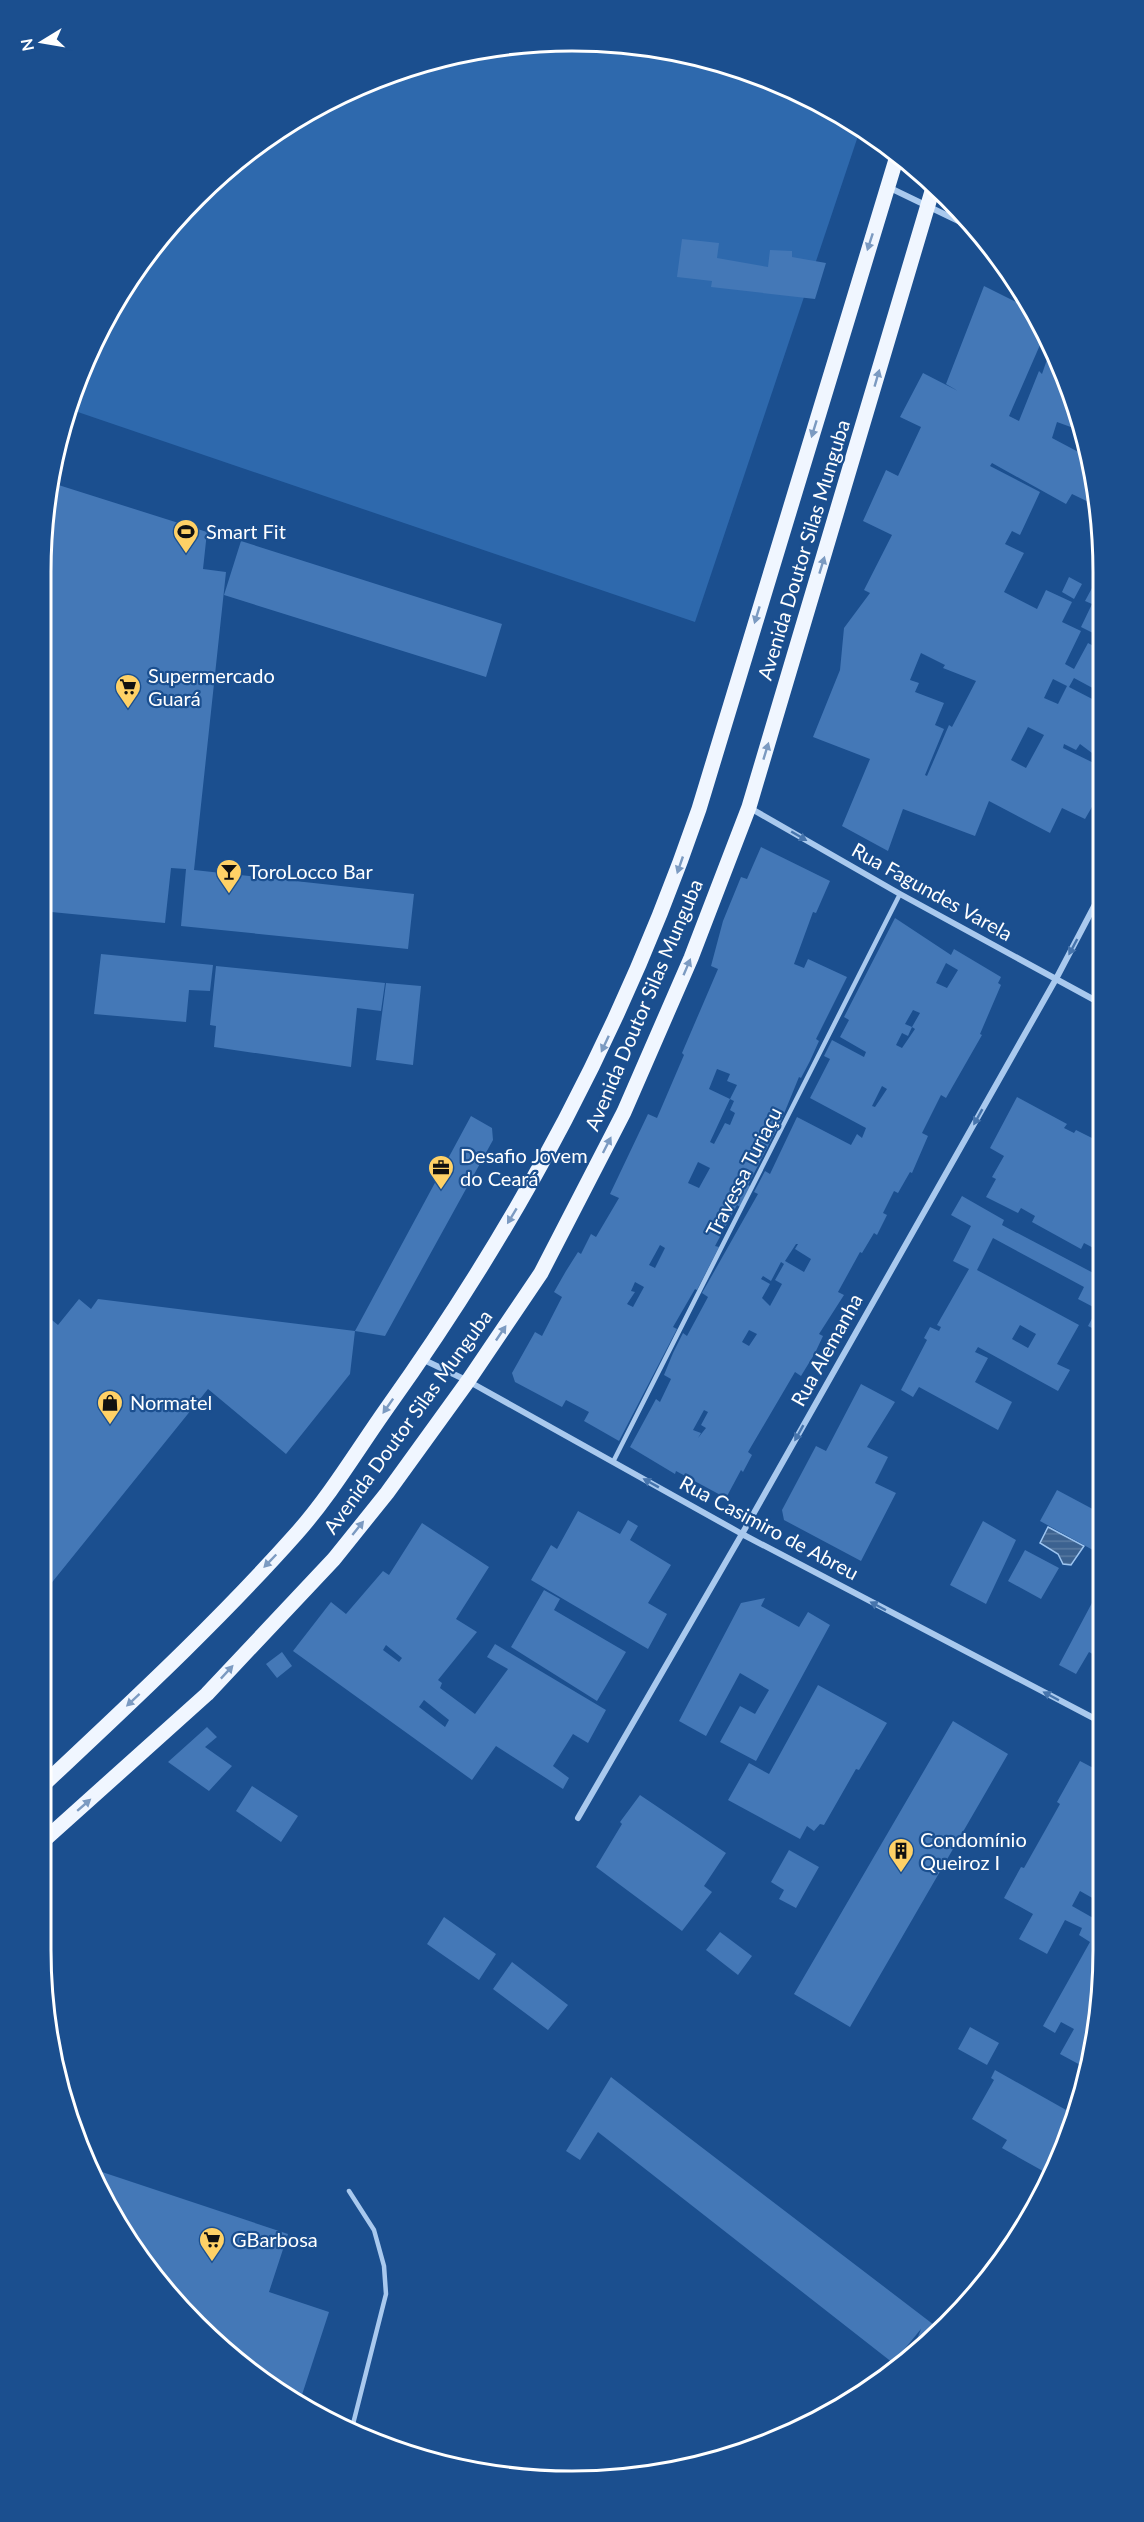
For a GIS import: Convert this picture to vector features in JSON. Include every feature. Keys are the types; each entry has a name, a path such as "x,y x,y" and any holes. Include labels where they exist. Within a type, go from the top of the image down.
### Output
{"main road":[{"name":"Avenida Doutor Silas Munguba","path":"51,1777 172,1664 298,1532 422,1359 550,1152 605,1045 677,874 699,809 895,164"},
{"name":"Avenida Doutor Silas Munguba","path":"51,1833 207,1694 334,1559 468,1382 541,1273 624,1112 691,958 749,807 931,195"}],"street":[{"path":"888,186 955,219"},
{"name":"Rua Fagundes Varela","path":"749,807 900,894 1093,999"},
{"name":"Rua Alemanha","path":"578,1818 742,1534 1056,979 1093,908"},
{"name":"Rua Casimiro de Abreu","path":"422,1359 468,1382 742,1534 1093,1718"}],"lane":[{"name":"Travessa Turiaçu","path":"613,1462 900,894"},
{"path":"349,2192 374,2230 384,2266 386,2294 353,2422"}],"shaded area":[{"path":"572,51 640,55 674,61 707,69 771,91 802,105 858,137 695,622 77,412 91,373 121,311 139,283 180,228 228,180 283,139 312,121 373,91 437,69 470,61 504,55"},
{"path":"1048,1527 1084,1546 1071,1565 1063,1564 1058,1554 1040,1543"}],"building":[{"path":"682,239 719,243 717,258 768,267 770,250 792,251 792,257 826,263 815,299 711,287 712,281 677,277"},
{"path":"984,286 1017,303 1040,345 1009,416 1019,421 1039,371 1042,374 1047,360 1072,427 1057,422 1052,438 1079,452 1083,470 1089,502 1072,494 1066,504 992,463 990,466 1040,492 1020,535 1012,531 1005,544 1024,553 1004,592 1037,609 1046,590 1072,602 1062,622 1081,631 1065,664 1074,669 1088,643 1093,646 1093,688 1074,678 1069,687 1093,699 1093,754 1080,744 1076,750 1064,744 1063,748 1093,763 1093,805 1085,819 1062,808 1050,833 989,801 975,836 903,809 888,851 842,826 870,759 813,737 840,670 844,628 870,593 864,590 892,535 863,521 886,470 898,476 921,427 900,417 923,373 958,391 946,384","holes":["921,653 945,665 943,668 976,681 952,727 949,725 927,776 925,775 944,729 935,725 944,703 915,692 919,683 910,680","1053,679 1067,686 1058,704 1044,698","1028,727 1044,735 1026,768 1011,760"]},
{"path":"58,485 207,532 203,569 226,572 194,870 414,894 408,949 181,926 186,869 171,868 165,923 51,912 51,572 52,538"},
{"path":"241,541 502,624 486,677 224,595"},
{"path":"1069,577 1082,584 1074,599 1062,592"},
{"path":"1093,589 1093,633 1081,627 1092,604 1085,601"},
{"path":"761,847 830,881 816,913 813,912 794,964 804,968 808,959 847,977 816,1039 819,1041 810,1061 801,1078 799,1077 781,1121 748,1185 752,1187 742,1208 737,1205 715,1246 719,1247 697,1290 695,1289 673,1327 677,1329 619,1441 584,1421 589,1412 566,1400 562,1407 515,1382 512,1373 535,1332 542,1336 562,1297 554,1292 566,1271 578,1252 581,1254 591,1234 596,1237 619,1198 610,1194 648,1114 657,1118 718,969 711,966 723,921 741,877 747,879","holes":["717,1069 730,1074 727,1081 737,1085 730,1099 709,1089","730,1099 734,1101 730,1110 735,1113 730,1125 725,1123 714,1144 710,1142","698,1162 710,1168 699,1188 688,1183","660,1245 665,1248 655,1268 649,1265","635,1282 644,1287 633,1307 627,1304 635,1292 631,1291"]},
{"path":"895,918 951,955 954,949 1001,977 998,983 1001,985 980,1034 982,1035 946,1098 941,1095 922,1133 928,1136 912,1173 910,1172 898,1193 894,1191 883,1213 887,1215 877,1235 874,1233 862,1253 860,1252 838,1292 844,1295 819,1334 823,1336 815,1353 801,1376 795,1372 748,1452 752,1455 726,1498 676,1471 675,1474 630,1447 656,1399 660,1402 671,1379 664,1375 673,1353 683,1333 687,1336 708,1297 702,1293 758,1194 754,1192 765,1171 770,1174 797,1117 851,1145 857,1134 862,1138 866,1128 810,1098 830,1059 824,1056 832,1040 864,1057 866,1052 840,1037 849,1020 844,1017","holes":["946,963 958,970 947,988 936,983","913,1010 920,1013 912,1027 905,1024","912,1027 915,1029 902,1048 896,1045 902,1033 908,1036","882,1086 887,1089 875,1107 872,1106","796,1244 798,1244 795,1249 811,1259 804,1272 785,1261","781,1262 784,1264 775,1280 782,1284 770,1306 762,1298 770,1284 761,1279 763,1276 771,1281","749,1330 757,1334 749,1346 742,1342","704,1410 708,1412 701,1425 706,1428 698,1438 701,1433 693,1430"]},
{"path":"101,954 213,965 210,991 189,990 186,1022 94,1014"},
{"path":"216,966 385,983 381,1011 357,1008 351,1067 214,1047 216,1026 210,1025"},
{"path":"386,983 421,986 413,1065 376,1060"},
{"path":"1017,1097 1067,1124 1064,1128 1074,1133 1076,1130 1093,1138 1093,1248 1084,1243 1081,1249 1032,1222 1035,1216 1021,1208 1018,1213 986,1197 996,1179 992,1177 1004,1156 990,1148"},
{"path":"471,1116 492,1128 493,1140 385,1336 355,1331"},
{"path":"962,1196 1004,1220 1002,1225 1093,1273 1093,1307 1078,1299 1084,1287 993,1238 977,1270 1079,1325 1057,1364 1070,1370 1058,1391 978,1347 975,1352 988,1358 975,1382 1012,1402 998,1430 919,1387 913,1397 901,1390 927,1340 924,1338 930,1327 939,1331 941,1327 937,1325 969,1269 953,1261 971,1226 951,1215","holes":["1020,1325 1036,1334 1028,1348 1012,1339"]},
{"name":"Normatel","path":"79,1299 91,1309 98,1299 355,1331 350,1374 286,1454 208,1389 51,1584 51,1319 58,1325"},
{"path":"1093,1317 1093,1328 1088,1326"},
{"path":"861,1384 895,1402 867,1447 888,1457 875,1483 896,1493 861,1561 784,1520 782,1510 816,1446 826,1451"},
{"path":"1057,1490 1093,1509 1093,1550 1040,1521"},
{"path":"578,1511 620,1534 628,1520 638,1526 630,1540 671,1565 648,1603 667,1614 648,1649 531,1580 551,1545 557,1549"},
{"path":"983,1521 1016,1540 986,1604 950,1585"},
{"path":"422,1523 489,1567 456,1619 477,1632 438,1680 442,1683 440,1688 475,1714 508,1669 487,1657 495,1644 606,1710 588,1743 573,1734 553,1766 569,1778 563,1789 496,1746 472,1780 293,1651 331,1602 346,1614 383,1571 389,1575","holes":["386,1645 402,1658 399,1662 383,1650","424,1700 449,1720 445,1727 419,1707"]},
{"path":"1025,1550 1059,1568 1041,1599 1008,1581"},
{"path":"544,1590 560,1599 554,1610 626,1652 597,1701 511,1647"},
{"path":"765,1598 761,1606 799,1627 808,1612 830,1625 756,1761 720,1742 740,1706 755,1714 769,1690 740,1673 706,1736 679,1721 741,1603"},
{"path":"1093,1601 1093,1654 1089,1652 1076,1674 1059,1665"},
{"path":"282,1652 292,1666 277,1678 266,1664"},
{"path":"818,1685 887,1723 859,1770 856,1769 824,1825 820,1824 814,1831 807,1826 800,1839 728,1800 749,1763 769,1774"},
{"name":"Condomínio Queiroz I","path":"953,1721 1008,1754 850,2027 794,1994"},
{"path":"207,1727 217,1737 205,1747 232,1766 209,1791 168,1762"},
{"path":"1080,1761 1093,1768 1093,1898 1080,1891 1072,1906 1093,1918 1089,2018 1080,2065 1060,2054 1074,2029 1061,2022 1055,2033 1043,2026 1090,1942 1079,1935 1082,1928 1065,1920 1047,1954 1019,1939 1033,1914 1004,1898 1021,1867 1024,1868 1060,1804 1057,1802"},
{"path":"252,1786 298,1816 281,1842 236,1811"},
{"path":"640,1795 726,1853 704,1886 712,1892 682,1931 596,1867 622,1824 620,1822"},
{"path":"789,1850 819,1867 796,1908 779,1899 784,1890 771,1882"},
{"path":"444,1917 496,1954 479,1980 427,1944"},
{"path":"720,1932 752,1956 738,1975 706,1950"},
{"path":"512,1962 568,2005 548,2030 493,1989"},
{"path":"970,2027 999,2043 987,2065 958,2049"},
{"path":"995,2070 1067,2111 1043,2171 1002,2148 1007,2140 972,2119 994,2080 991,2078"},
{"path":"611,2077 933,2325 916,2342 921,2329 900,2354 891,2361 598,2132 580,2160 566,2151"},
{"name":"GBarbosa","path":"101,2172 288,2234 269,2292 329,2312 302,2395 228,2342 180,2294 139,2239"}],"place":[{"name":"Smart Fit","path":"186,555"},
{"name":"Supermercado Guará","path":"128,710"},
{"name":"ToroLocco Bar","path":"229,895"},
{"name":"Desafio Jovem do Ceará","path":"441,1191"},
{"name":"Normatel","path":"110,1426"},
{"name":"Condomínio Queiroz I","path":"901,1874"},
{"name":"GBarbosa","path":"212,2263"}]}
